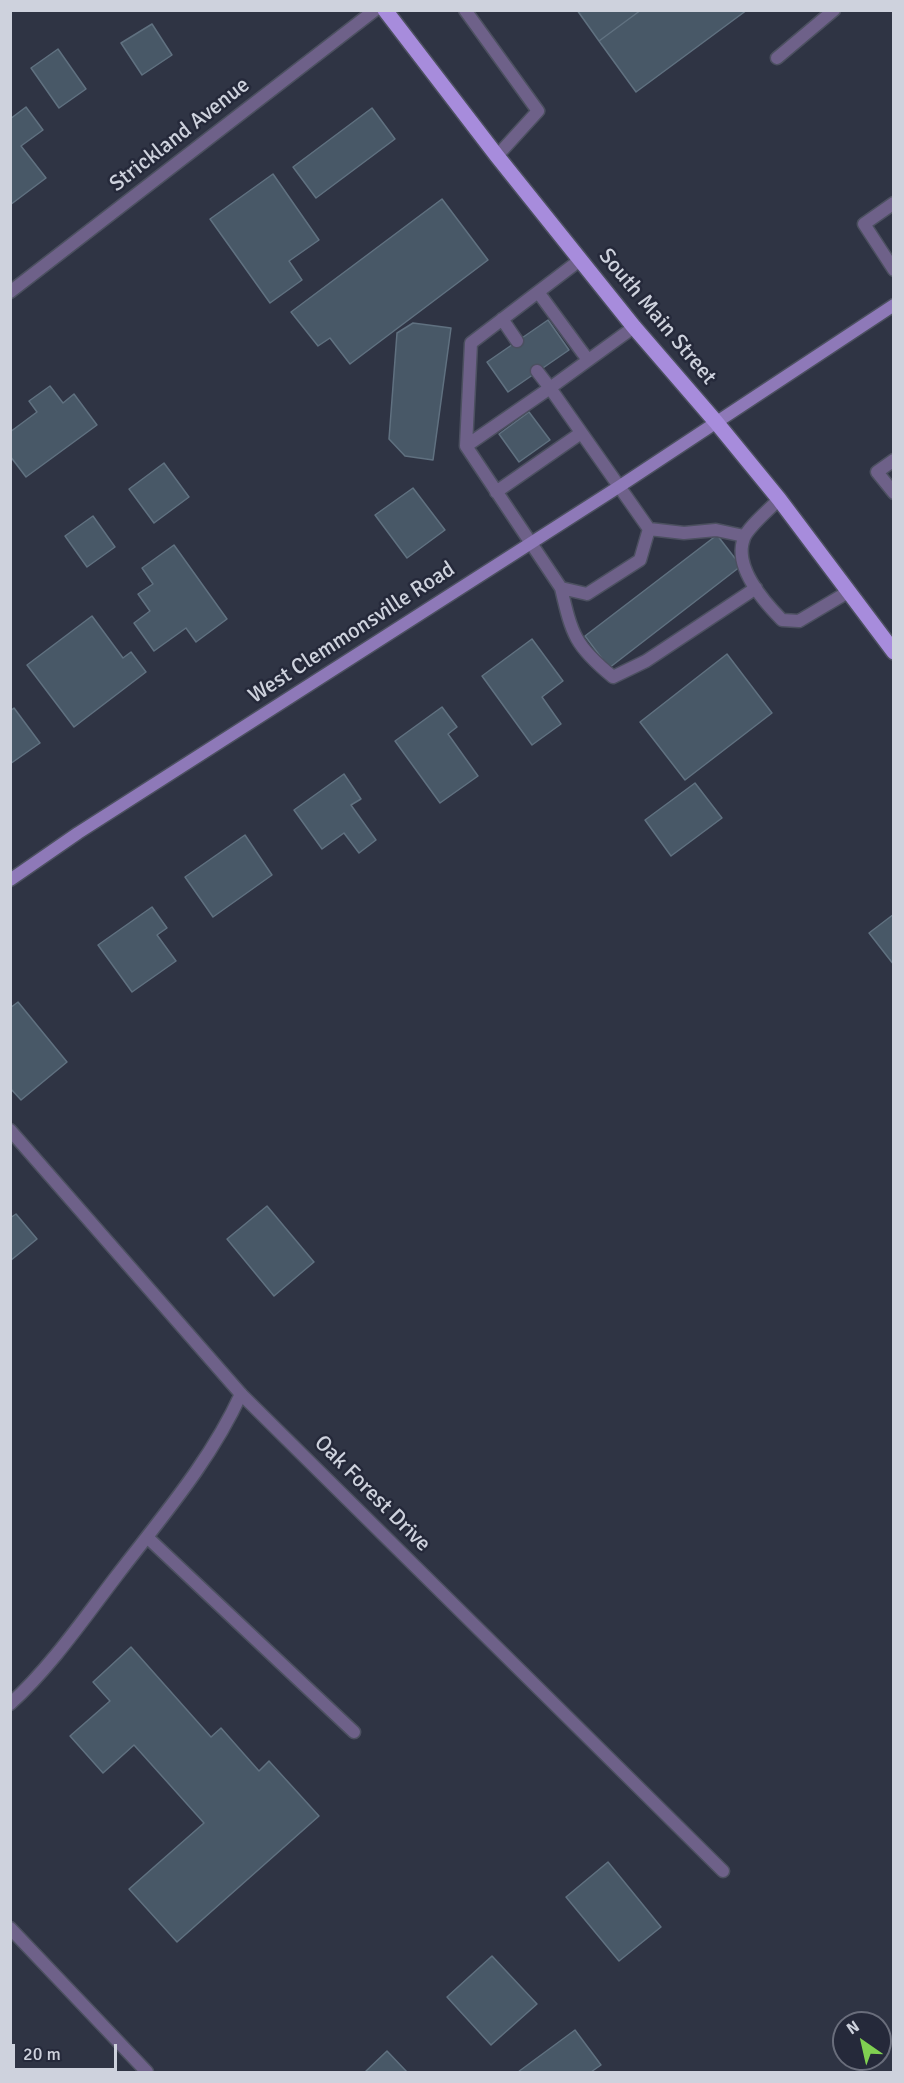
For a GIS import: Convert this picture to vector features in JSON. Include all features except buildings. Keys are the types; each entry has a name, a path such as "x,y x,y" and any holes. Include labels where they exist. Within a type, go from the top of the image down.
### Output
{"main road":[{"name":"South Main Street","path":"385,10 580,260 778,499 894,652"},
{"name":"West Clemmonsville Road","path":"10,880 78,833 620,486 894,306"}],"street":[{"name":"Strickland Avenue","path":"10,292 375,10"},
{"path":"465,10 538,111 497,156"},
{"path":"777,58 834,10"},
{"path":"894,203 864,224 894,270"},
{"path":"580,260 471,343 466,446 561,588 570,625 580,646 613,677 646,661 756,588"},
{"path":"537,292 588,360"},
{"path":"502,320 516,341"},
{"path":"466,446 634,327"},
{"path":"537,371 649,529 684,533 716,530 744,536"},
{"path":"496,492 581,434"},
{"path":"894,460 877,472 894,493"},
{"path":"778,499 744,536 740,556 760,597 782,620 800,621 848,592"},
{"path":"561,588 587,594 640,560 649,529"},
{"name":"Oak Forest Drive","path":"10,1130 241,1394 723,1871"},
{"path":"10,1704 63,1646 195,1474 230,1418 241,1394"},
{"path":"147,1537 354,1732"},
{"path":"10,1928 147,2073"}]}
